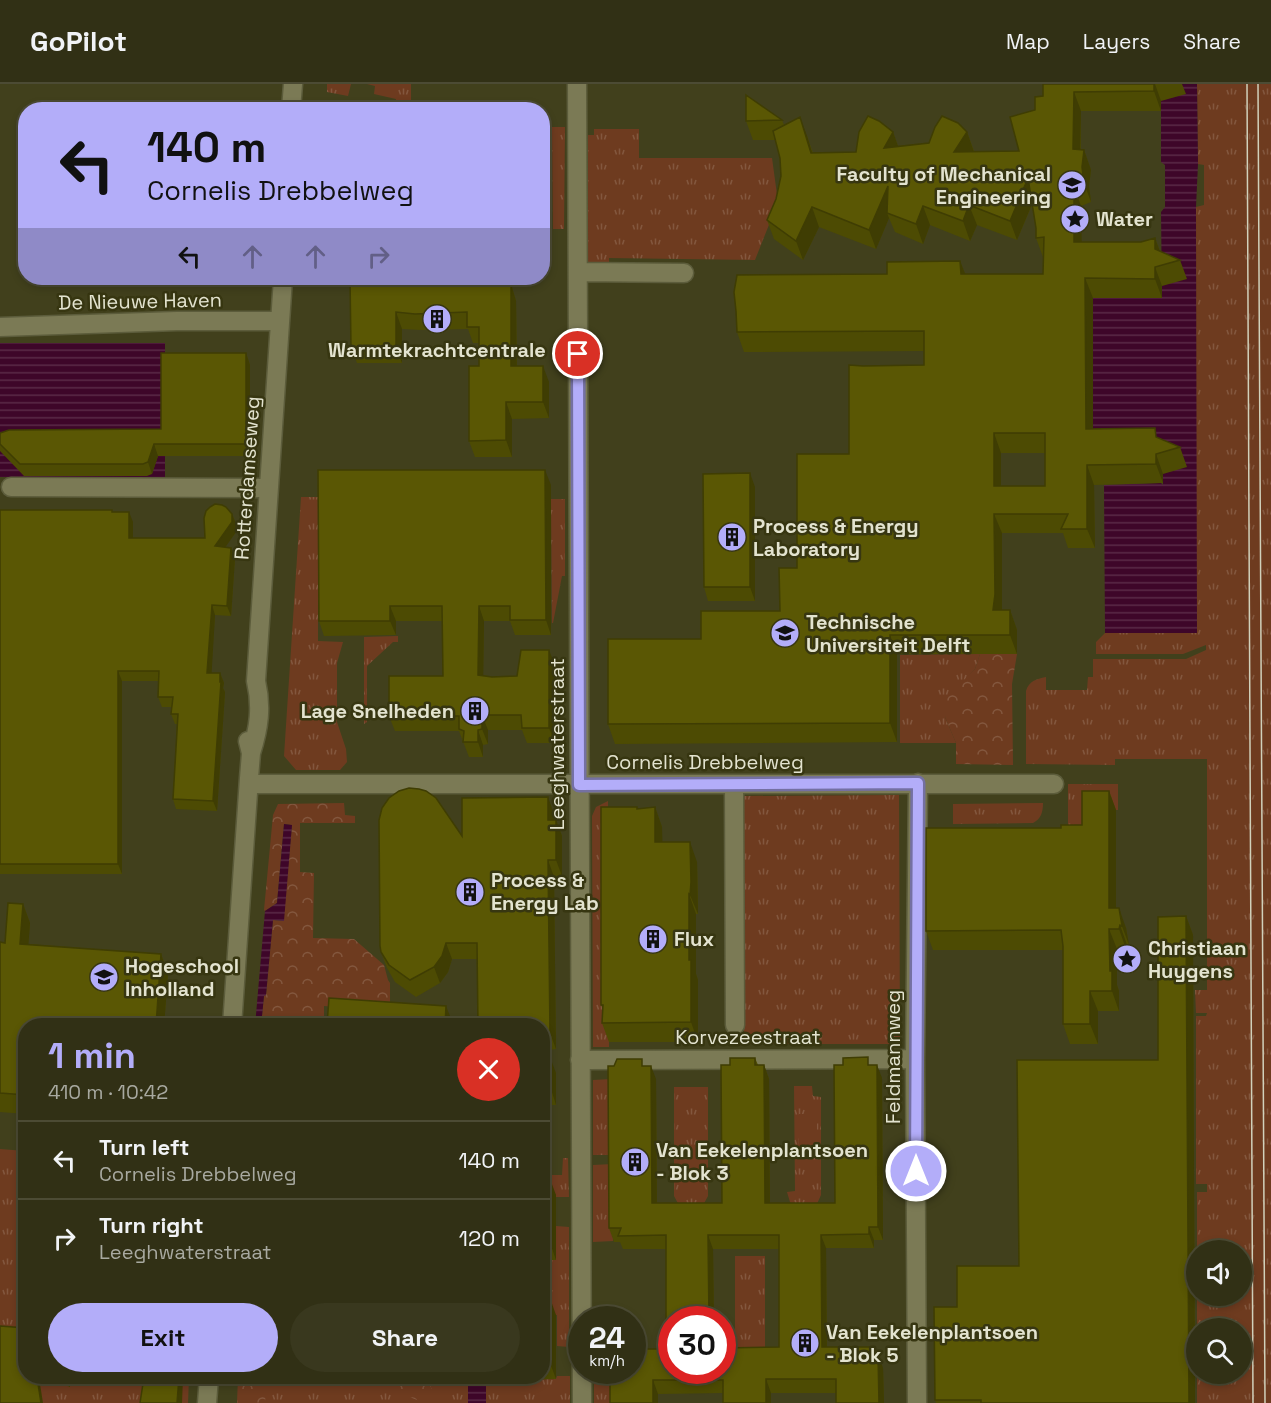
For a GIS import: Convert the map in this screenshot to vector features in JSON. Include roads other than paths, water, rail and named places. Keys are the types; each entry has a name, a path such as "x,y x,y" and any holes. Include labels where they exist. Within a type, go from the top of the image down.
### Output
{"street":[{"path":"291,102 292,84"},
{"name":"Leeghwaterstraat","path":"577,84 582,1403"},
{"path":"578,272 684,273"},
{"name":"Rotterdamseweg","path":"233,1018 251,753 246,732 248,697 256,681 283,285"},
{"name":"De Nieuwe Haven","path":"0,327 177,321 280,321"},
{"path":"11,487 269,488"},
{"name":"Feldmannweg","path":"917,1403 915,1059 918,783"},
{"name":"Cornelis Drebbelweg","path":"249,784 1054,783"},
{"path":"734,784 735,1024"},
{"name":"Korvezeestraat","path":"580,1060 915,1059"},
{"path":"207,1403 208,1384"}],"tram line":[{"path":"1247,84 1253,1403"},
{"path":"1258,84 1265,1403"}],"place":[{"name":"Faculty of Mechanical Engineering","path":"1072,185"},
{"name":"Water","path":"1075,219"},
{"name":"Warmtekrachtcentrale","path":"437,319"},
{"name":"Process & Energy Laboratory","path":"732,537"},
{"name":"Technische Universiteit Delft","path":"785,633"},
{"name":"Lage Snelheden","path":"475,711"},
{"name":"Process & Energy Lab","path":"470,892"},
{"name":"Flux","path":"653,939"},
{"name":"Christiaan Huygens","path":"1127,959"},
{"name":"Hogeschool Inholland","path":"104,977"},
{"name":"Van Eekelenplantsoen - Blok 3","path":"635,1162"},
{"name":"Van Eekelenplantsoen - Blok 5","path":"805,1343"}]}
